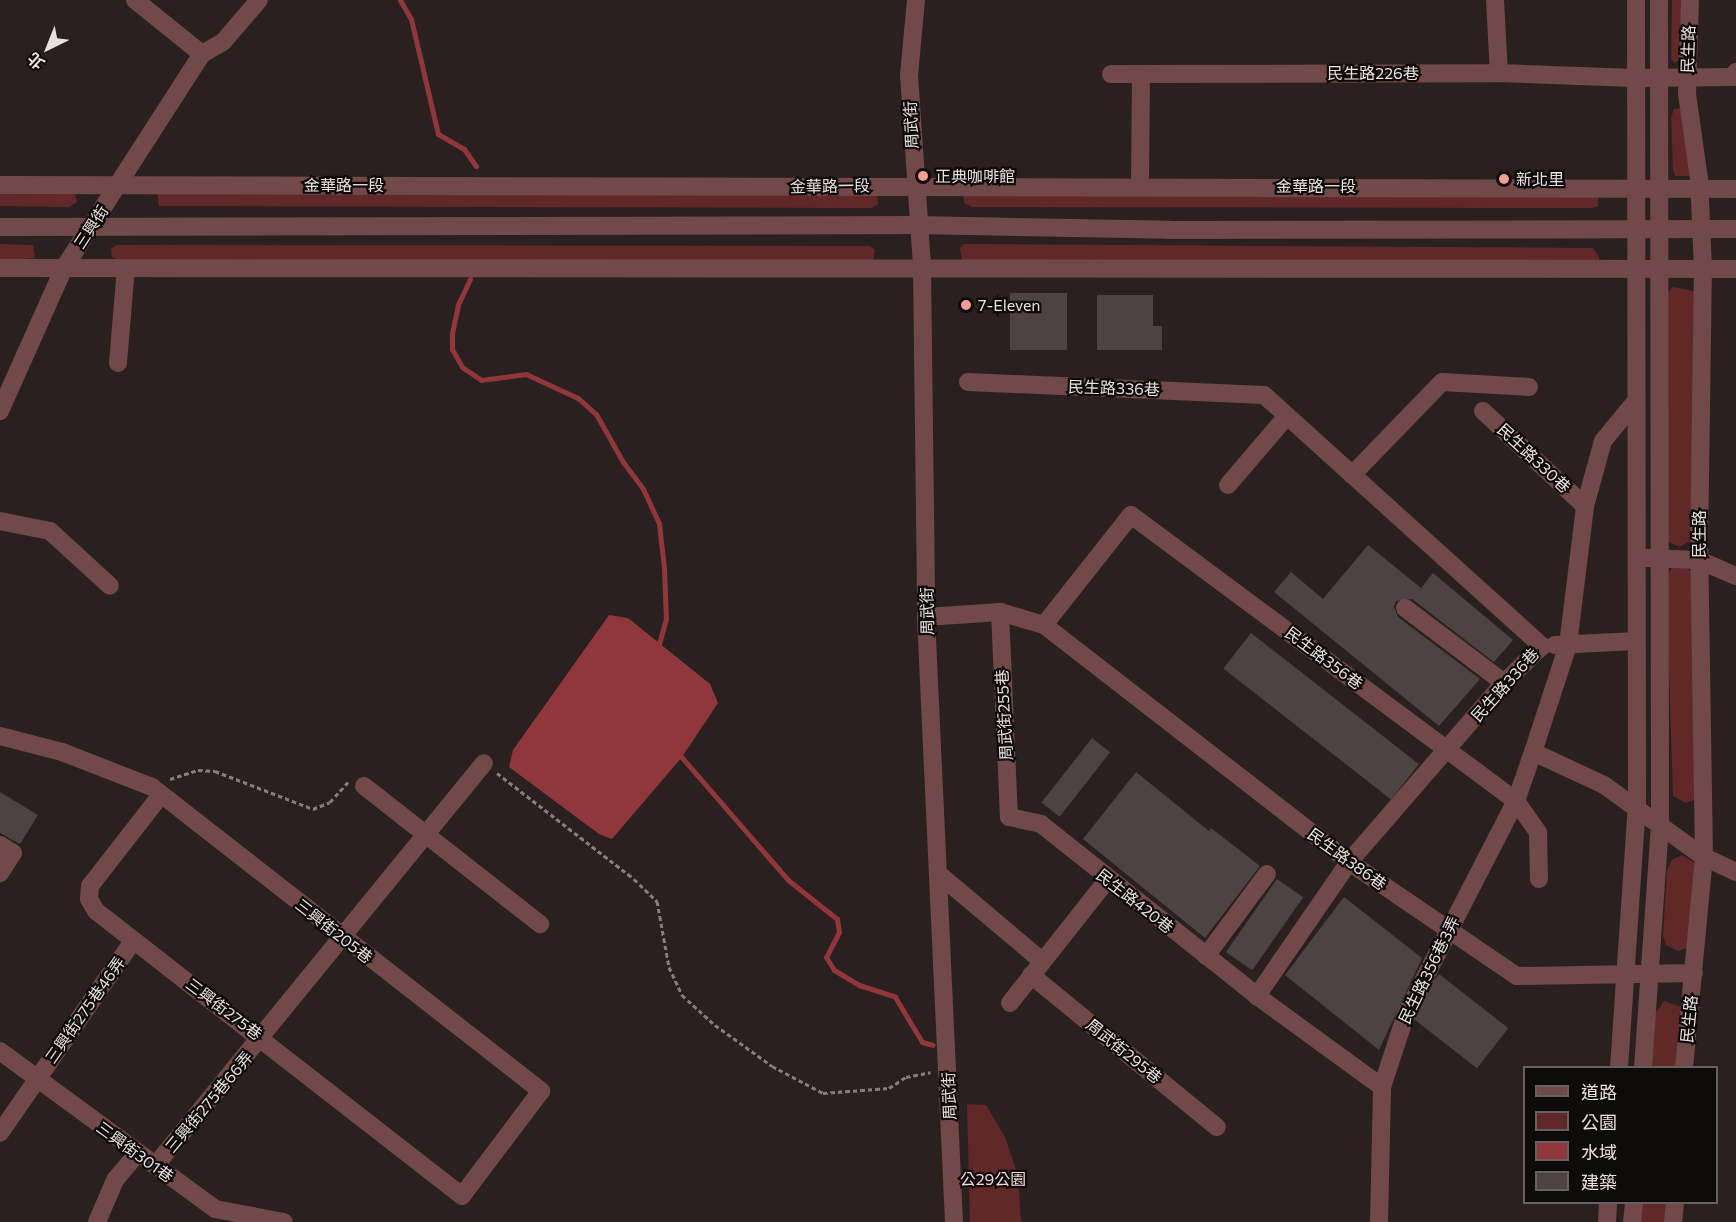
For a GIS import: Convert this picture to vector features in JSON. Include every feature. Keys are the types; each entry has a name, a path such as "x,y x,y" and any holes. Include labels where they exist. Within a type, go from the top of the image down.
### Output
{"street":[{"name":"三興街","path":"0,411 64,268 202,54 223,42 259,0"},
{"name":"周武街","path":"916,0 909,75 917,225 922,267 926,617 941,876 954,1222"},
{"path":"1495,0 1499,73"},
{"path":"1619,1066 1637,806 1636,0"},
{"name":"民生路","path":"1644,1066 1660,824 1657,558 1659,0"},
{"name":"民生路","path":"1684,1066 1704,857 1699,560 1703,269 1700,188 1687,78 1690,0"},
{"path":"146,3 202,54"},
{"name":"民生路226巷","path":"1111,74 1499,73 1635,78 1735,76"},
{"path":"1140,185 1141,74"},
{"name":"金華路一段","path":"0,185 1140,185 1736,189"},
{"path":"0,227 917,225 1736,230"},
{"path":"0,268 922,267 1035,271 1736,269"},
{"path":"118,363 126,268"},
{"name":"民生路336巷","path":"968,382 1264,394 1542,646 1504,683 1448,751 1349,862"},
{"path":"1352,475 1442,382 1529,387"},
{"path":"1516,801 1568,645 1585,506 1604,441 1635,402"},
{"name":"民生路330巷","path":"1483,411 1585,506"},
{"path":"1228,485 1287,416"},
{"name":"民生路356巷","path":"1044,625 1131,515 1516,801 1538,832 1539,879"},
{"path":"0,521 50,531 110,586"},
{"path":"1636,558 1699,560 1736,576"},
{"path":"1405,608 1504,683"},
{"path":"926,617 1000,612 1044,625"},
{"name":"周武街255巷","path":"1000,612 1009,817"},
{"name":"民生路386巷","path":"1044,625 1349,862 1517,976 1694,973"},
{"path":"1542,646 1636,641"},
{"name":"三興街205巷","path":"0,736 62,752 156,791 541,1091 462,1196"},
{"path":"1533,752 1605,785 1637,806 1704,857 1736,872"},
{"name":"三興街275巷66弄","path":"155,1166 262,1038 484,762"},
{"path":"364,786 540,924"},
{"name":"三興街275巷","path":"156,791 90,886 89,899 96,911 462,1196"},
{"name":"民生路356巷3弄","path":"1379,1222 1382,1087 1406,1014 1516,801"},
{"name":"民生路420巷","path":"1009,817 1041,824 1257,996 1382,1087"},
{"path":"0,845 13,853 0,873"},
{"path":"1257,996 1349,862"},
{"path":"1206,956 1267,874"},
{"name":"周武街295巷","path":"941,876 1037,968 1217,1128"},
{"path":"1010,1003 1108,879"},
{"name":"三興街275巷46弄","path":"0,1132 133,941"},
{"name":"三興街301巷","path":"0,1052 215,1209 284,1222"},
{"path":"98,1222 115,1180 137,1154"},
{"path":"1607,1222 1608,1204"},
{"path":"1632,1222 1634,1204"},
{"path":"1673,1222 1675,1204"}],"path":[{"path":"484,762 634,879 657,901 669,967 682,995 715,1025 772,1066 823,1093 889,1088 906,1077 948,1068"},
{"path":"156,791 183,774 215,771 313,809 330,802 350,781 364,786"}],"green space":[{"path":"1672,0 1681,0 1680,59 1675,63 1671,59"},
{"path":"1680,108 1691,175 1689,176 1675,176 1673,170 1671,117 1674,109"},
{"path":"0,188 75,193 77,202 69,207 0,206"},
{"path":"157,193 877,195 878,204 872,208 159,206"},
{"path":"963,193 1599,194 1598,206 1592,208 972,207 964,203"},
{"path":"0,244 33,245 35,258 0,261"},
{"path":"964,244 1593,248 1599,261 962,260 960,248"},
{"path":"117,245 870,246 875,250 873,262 117,259 112,257 111,249"},
{"path":"1673,287 1694,291 1693,539 1680,547 1666,541 1666,294"},
{"path":"1684,566 1694,574 1696,799 1686,803 1673,796 1666,576 1673,567"},
{"path":"1682,855 1695,863 1689,947 1678,951 1666,945 1663,936 1667,870 1672,860"},
{"path":"1664,1001 1684,1008 1681,1066 1651,1066 1655,1014"},
{"name":"公29公園","path":"967,1104 986,1105 1005,1137 1018,1176 1021,1222 970,1222"},
{"path":"1641,1204 1670,1204 1670,1222 1641,1222"}],"water":[{"path":"609,615 628,618 710,684 718,703 682,757 612,839 599,834 509,767 513,750"}],"building":[{"path":"1010,293 1067,293 1067,350 1010,350"},
{"path":"1097,295 1153,295 1153,326 1162,326 1162,350 1097,350"},
{"path":"1368,545 1421,588 1433,573 1513,640 1494,662 1412,599 1396,601 1394,607 1398,617 1480,679 1439,726 1274,592 1291,572 1323,599"},
{"path":"1251,633 1419,764 1391,800 1223,668"},
{"path":"1092,738 1110,752 1060,817 1042,803"},
{"path":"1136,772 1209,831 1211,828 1260,866 1205,938 1083,839"},
{"path":"0,792 38,815 20,844 0,833"},
{"path":"1277,879 1303,897 1252,970 1226,952"},
{"path":"1344,897 1422,958 1379,1050 1285,975"},
{"path":"1439,974 1508,1028 1477,1068 1408,1014"}],"waterway":[{"path":"400,0 411,19 438,134 464,149 476,166"},
{"path":"470,279 458,305 452,333 452,349 462,367 481,380 526,374 578,398 596,414 623,462 643,489 659,524 664,568 666,619 657,650"},
{"path":"678,753 788,880 837,919 839,932 826,957 834,970 859,985 895,997 922,1042 933,1045"}],"place":[{"name":"正典咖啡館","path":"923,176"},
{"name":"新北里","path":"1504,179"},
{"name":"7-Eleven","path":"966,305"}]}
